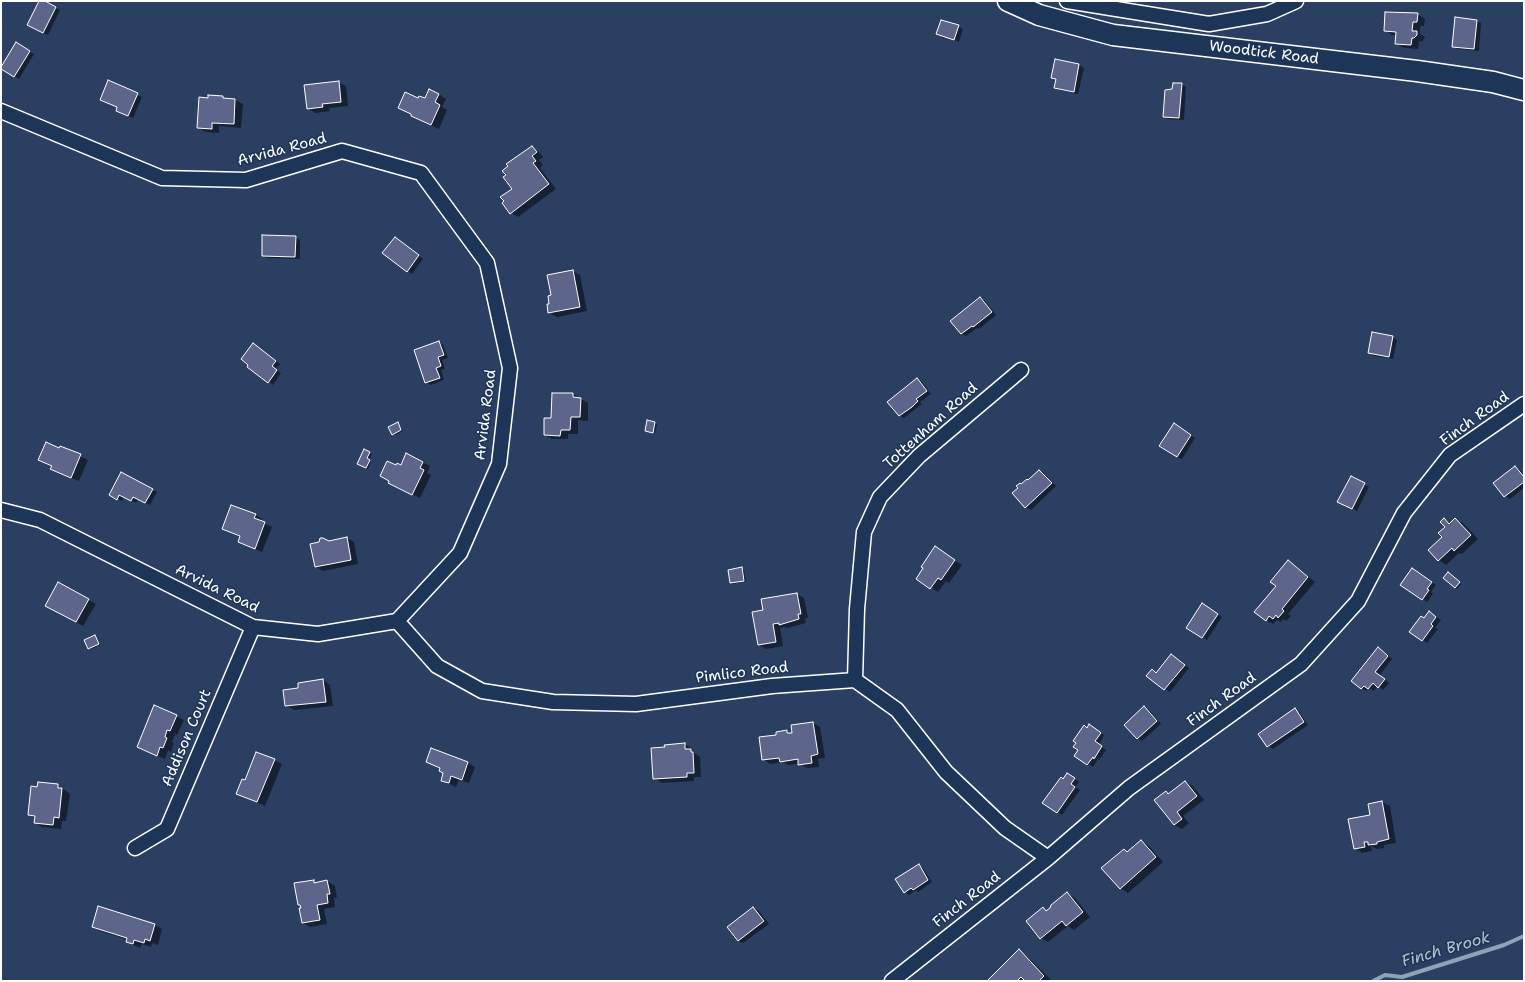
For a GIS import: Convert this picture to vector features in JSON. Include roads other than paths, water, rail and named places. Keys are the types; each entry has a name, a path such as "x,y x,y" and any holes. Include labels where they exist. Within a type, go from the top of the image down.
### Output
{"main road":[{"name":"Woodtick Road","path":"1008,1 1039,14 1113,35 1417,71 1492,82 1524,90"}],"street":[{"path":"1067,1 1209,24 1267,14 1296,1"},
{"name":"Arvida Road","path":"1,111 162,178 246,180 342,151 421,173 487,263 510,368 499,464 460,553 397,621 318,634 253,627 40,520 1,510"},
{"name":"Tottenham Road","path":"855,680 857,609 864,532 880,497 919,456 1021,370"},
{"name":"Finch Road","path":"892,981 1048,858 1129,788 1301,664 1358,600 1404,513 1450,455 1524,404"},
{"name":"Pimlico Road","path":"397,621 437,666 482,691 554,702 636,704 772,686 855,680"},
{"name":"Addison Court","path":"135,848 167,829 253,627"},
{"path":"855,680 897,710 946,772 1005,828 1048,858"}],"waterway":[{"name":"Finch Brook","path":"1373,981 1385,975 1402,977 1504,945 1524,936"}]}
